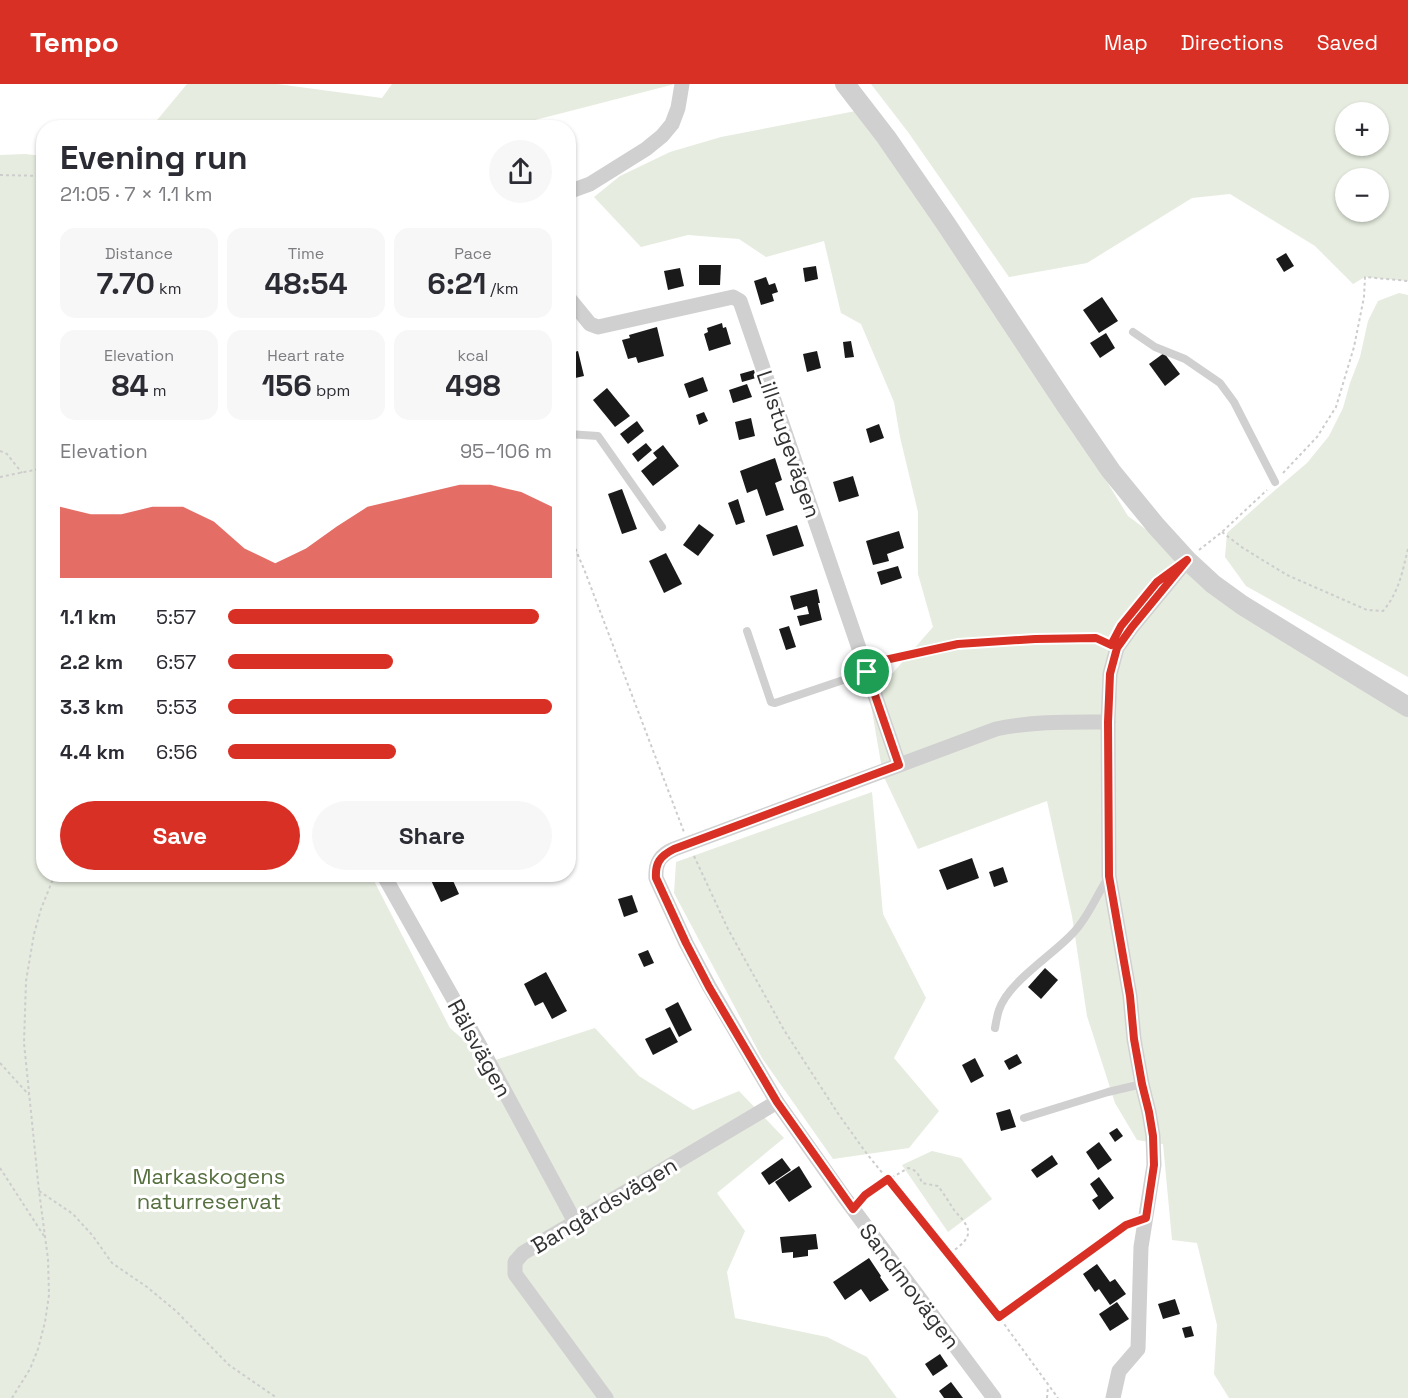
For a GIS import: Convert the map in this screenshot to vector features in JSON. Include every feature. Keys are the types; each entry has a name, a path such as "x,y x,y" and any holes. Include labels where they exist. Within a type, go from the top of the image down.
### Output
{"street":[{"path":"576,189 590,184 646,149 662,136 672,123 678,108 682,84"},
{"path":"846,84 946,224 1111,471 1156,526 1213,584 1242,605 1408,707"},
{"name":"Lillstugevägen","path":"576,307 590,324 598,327 733,297 740,301 899,765"},
{"path":"1113,1398 1119,1371 1138,1349 1141,1247 1154,1165 1153,1136 1134,1039 1130,996 1109,876 1110,674 1117,648 1187,560"},
{"name":"Sandmovägen","path":"994,1398 853,1209 777,1102 709,987 656,878 655,870 664,854 688,844 996,729 1015,725 1108,722"},
{"name":"Rälsvägen","path":"388,882 485,1055 575,1222"},
{"name":"Bangårdsvägen","path":"606,1398 515,1274 515,1263 523,1254 575,1222 777,1102"}],"lane":[{"path":"1133,332 1155,347 1185,359 1220,383 1234,402 1275,482"},
{"path":"576,435 598,436 662,527"},
{"path":"747,631 771,702 775,703 867,672"},
{"path":"995,1028 999,1009 1005,997 1022,978 1073,933 1109,876"},
{"path":"1024,1118 1142,1084"},
{"path":"1034,1293 1126,1225 1146,1218"}],"path":[{"path":"0,175 36,176"},
{"path":"1187,560 1222,532 1275,482 1317,437 1336,407 1354,346 1364,297 1365,277 1408,281"},
{"path":"0,451 7,454 22,473"},
{"path":"0,477 36,470"},
{"path":"1222,532 1287,575 1367,610 1383,611 1393,600 1408,549"},
{"path":"576,550 688,844 728,929 784,1030 867,1155 999,1317 1058,1398"},
{"path":"867,672 885,660 958,644 1096,638 1111,645"},
{"path":"12,1398 30,1369 38,1349 49,1295 48,1259 24,1043 26,981 34,934 41,909 53,882"},
{"path":"0,1063 29,1095"},
{"path":"0,1168 46,1239"},
{"path":"853,1209 865,1195 888,1179 908,1168 913,1169 922,1183 938,1186 968,1226 967,1238 949,1254"},
{"path":"39,1191 73,1214 93,1236 112,1263 176,1311 229,1365 277,1398"},
{"path":"999,1317 1034,1293"},
{"path":"1047,1398 1048,1384"}],"green space":[{"path":"187,84 277,84 382,98 392,84 675,84 535,120 157,120"},
{"path":"871,84 1408,84 1408,281 1365,277 1353,284 1315,246 1230,194 1192,198 1087,263 1009,277 908,132"},
{"path":"861,110 1042,376 1128,516 1187,560 1408,710 1408,1398 1229,1398 1214,1374 1217,1325 1197,1243 1172,1240 1163,1144 1137,1140 1115,1103 1087,1016 1072,916 1047,801 918,849 883,775 870,699 933,627 918,574 918,512 894,402 861,324 841,313 824,241 766,257 739,239 688,235 641,247 594,197 620,176 670,152 721,137"},
{"name":"Markaskogens naturreservat","path":"0,155 36,155 36,882 375,882 450,1028 489,1062 595,1028 639,1076 693,1110 739,1091 784,1138 717,1193 745,1231 727,1272 735,1318 827,1337 867,1357 897,1398 0,1398"},
{"path":"1399,293 1408,295 1408,677 1246,586 1225,557 1227,533 1307,463 1329,436 1343,408 1360,357 1368,321 1378,301"},
{"path":"872,792 883,914 926,998 894,1058 939,1111 909,1148 833,1159 762,1058 674,893 676,862"},
{"path":"932,1151 961,1158 992,1199 948,1232 902,1165"}],"building":[{"path":"1286,253 1294,266 1284,272 1276,259"},
{"path":"699,265 721,265 720,285 699,285"},
{"path":"816,266 818,279 805,282 803,268"},
{"path":"680,268 684,286 668,290 664,271"},
{"path":"766,277 769,285 775,283 778,292 772,294 774,301 761,305 754,281"},
{"path":"1102,297 1118,321 1099,333 1083,310"},
{"path":"722,323 723,328 726,327 731,344 709,351 704,334 708,332 707,328"},
{"path":"657,327 664,356 638,363 636,357 628,359 622,340 630,338 629,335"},
{"path":"1106,333 1115,348 1100,358 1090,343"},
{"path":"851,341 854,357 845,358 843,342"},
{"path":"578,351 584,376 576,378 576,352"},
{"path":"817,351 821,368 807,372 803,354"},
{"path":"1164,353 1180,374 1165,386 1149,364"},
{"path":"754,370 756,378 742,382 740,374"},
{"path":"703,377 708,391 689,398 684,384"},
{"path":"747,384 752,397 733,403 729,390"},
{"path":"607,388 630,416 615,427 593,400"},
{"path":"704,412 708,421 699,425 696,415"},
{"path":"751,418 755,436 739,440 735,422"},
{"path":"637,421 644,431 628,444 620,434"},
{"path":"879,424 884,438 870,443 866,429"},
{"path":"646,443 652,450 638,462 632,454"},
{"path":"663,445 679,466 653,486 641,471 657,458 653,453"},
{"path":"775,458 782,480 775,483 784,510 766,516 757,489 747,493 740,471"},
{"path":"853,476 859,496 839,502 833,482"},
{"path":"622,489 637,529 622,534 608,494"},
{"path":"738,499 745,522 736,525 728,503"},
{"path":"699,524 714,535 698,556 683,545"},
{"path":"797,525 804,546 773,556 766,535"},
{"path":"899,531 904,548 887,554 889,561 873,565 866,541"},
{"path":"666,553 682,584 664,593 649,561"},
{"path":"898,566 902,578 881,585 877,572"},
{"path":"817,589 822,620 800,626 797,616 809,614 807,606 794,610 790,596"},
{"path":"789,626 796,647 786,650 779,629"},
{"path":"972,858 979,878 947,890 939,870"},
{"path":"1003,867 1008,882 994,887 989,872"},
{"path":"432,882 454,882 459,894 441,902"},
{"path":"632,895 638,912 624,917 618,899"},
{"path":"648,950 654,963 644,967 638,954"},
{"path":"1045,968 1058,980 1041,999 1028,987"},
{"path":"546,972 567,1011 552,1019 543,1002 535,1006 524,984"},
{"path":"678,1002 692,1030 679,1037 665,1009"},
{"path":"670,1027 678,1042 653,1055 645,1039"},
{"path":"1017,1054 1022,1063 1009,1070 1004,1061"},
{"path":"975,1058 984,1076 971,1083 962,1065"},
{"path":"1010,1109 1016,1127 1001,1131 996,1113"},
{"path":"1117,1128 1123,1136 1115,1142 1109,1133"},
{"path":"1099,1142 1112,1160 1098,1170 1086,1152"},
{"path":"1052,1155 1058,1164 1037,1178 1031,1170"},
{"path":"782,1158 791,1170 769,1185 761,1173"},
{"path":"799,1166 812,1187 789,1202 775,1182"},
{"path":"1099,1177 1114,1198 1099,1210 1092,1200 1098,1196 1090,1184"},
{"path":"816,1234 818,1249 808,1250 808,1256 793,1258 793,1252 782,1253 780,1237"},
{"path":"869,1258 889,1290 870,1302 861,1289 845,1300 833,1282"},
{"path":"1097,1264 1110,1282 1115,1279 1126,1294 1110,1305 1099,1289 1095,1292 1083,1274"},
{"path":"1175,1299 1180,1314 1163,1319 1158,1304"},
{"path":"1117,1302 1129,1319 1110,1331 1099,1314"},
{"path":"1191,1326 1194,1336 1185,1338 1182,1328"},
{"path":"940,1354 948,1366 933,1376 925,1364"},
{"path":"951,1382 963,1398 944,1398 939,1391"}],"route":[{"path":"1187,560 1117,648 1110,674 1109,876 1130,996 1134,1039 1153,1136 1154,1165 1146,1218 1126,1225 999,1317 888,1179 865,1195 853,1209 843,1197 777,1102 709,987 656,878 655,870 664,854 899,765 867,672 885,660 958,644 1096,638 1111,645 1121,626 1157,582 1187,560"}]}
